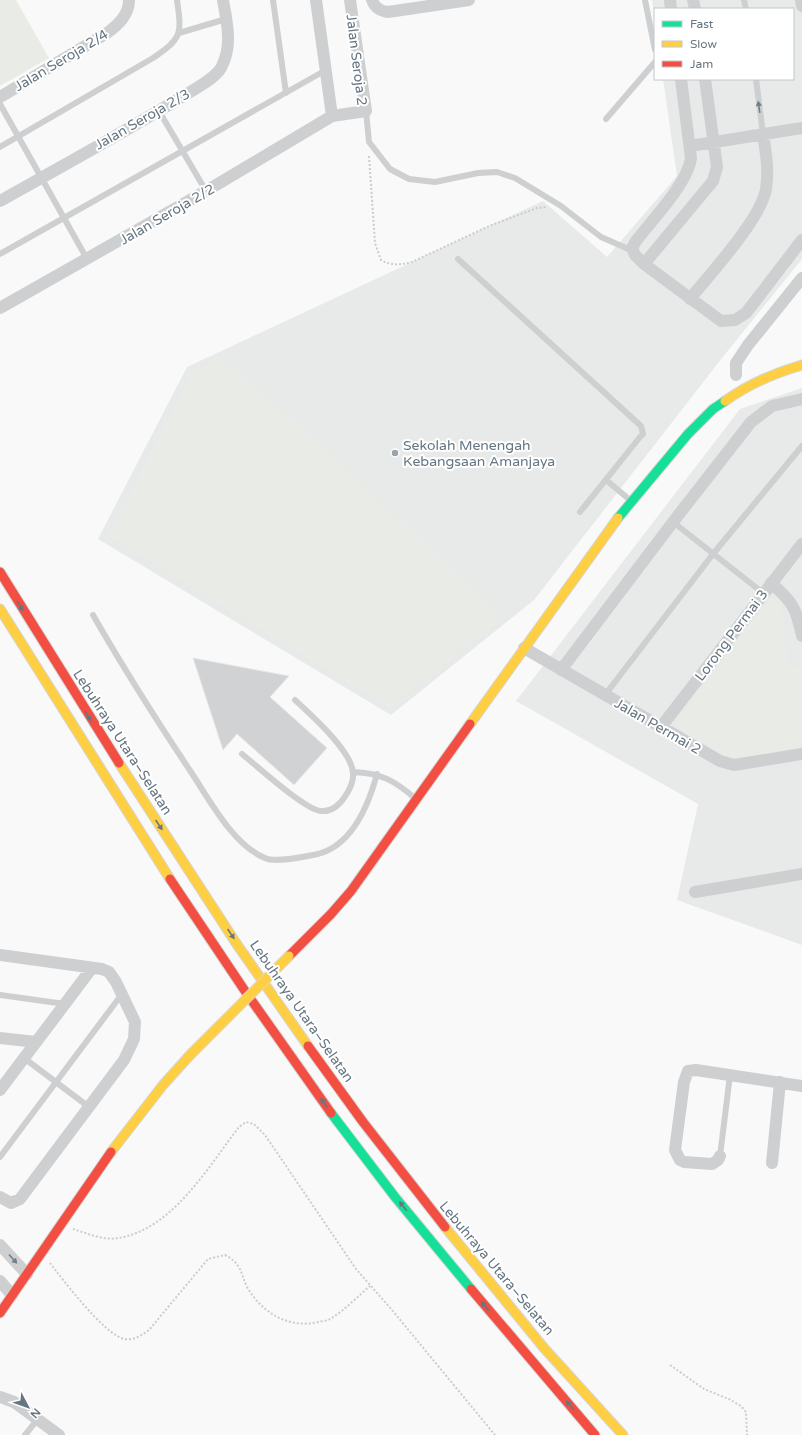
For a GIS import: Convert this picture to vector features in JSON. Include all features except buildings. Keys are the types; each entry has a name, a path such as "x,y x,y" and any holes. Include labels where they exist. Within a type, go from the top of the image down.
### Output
{"main road":[{"path":"0,1313 60,1224 143,1109 190,1055 331,914 351,890 631,501 688,434 713,409 744,388 777,372 802,365"},
{"name":"Lebuhraya Utara–Selatan","path":"0,572 108,749 282,1010 367,1130 449,1235 519,1318 623,1435"},
{"path":"0,609 157,861 230,970 333,1115 425,1235 595,1435"}],"street":[{"name":"Jalan Seroja 2/4","path":"0,97 107,34 126,15 129,0"},
{"name":"Jalan Seroja 2/3","path":"0,201 159,111 204,83 220,70 228,54 229,37 223,0"},
{"path":"316,0 332,116"},
{"name":"Jalan Seroja 2","path":"332,116 366,111 350,0"},
{"path":"372,0 376,7 381,11 388,12 469,0"},
{"path":"801,0 802,6"},
{"path":"680,80 690,146 690,168 684,180 633,250 644,264 721,321 735,320 746,313 800,249"},
{"path":"644,264 713,181 717,167 706,80"},
{"name":"Jalan Seroja 2/2","path":"0,308 206,191 332,116"},
{"path":"690,146 802,128"},
{"path":"690,299 757,212 766,190 767,170 763,134"},
{"path":"736,375 736,363 748,345 802,278"},
{"path":"561,670 672,522 751,422 772,406 802,399"},
{"name":"Lorong Permai 3","path":"661,727 802,544"},
{"path":"771,583 788,598 797,614 802,636"},
{"name":"Jalan Permai 2","path":"524,648 720,761 734,765 802,754"},
{"path":"695,892 802,874"},
{"path":"0,955 92,968 109,972 122,994 135,1022 134,1039 124,1060 20,1199 11,1203 0,1197"},
{"path":"1,1085 24,1058 92,968"},
{"path":"0,1038 36,1042"},
{"path":"720,1156 718,1160 712,1164 684,1162 676,1156 675,1150 684,1082 688,1071 696,1070 802,1086"},
{"path":"772,1163 780,1082"},
{"path":"0,1245 26,1274"},
{"path":"0,1281 12,1295"},
{"path":"0,1397 14,1402 59,1435"}],"lane":[{"path":"0,147 153,58 173,44 179,33 177,0"},
{"path":"273,0 286,93"},
{"path":"645,0 654,45"},
{"path":"179,33 226,19"},
{"path":"606,120 654,63"},
{"path":"0,254 326,70"},
{"path":"756,80 763,134"},
{"path":"0,104 87,259"},
{"path":"159,111 206,191"},
{"path":"366,111 369,142 390,169 409,179 435,182 478,173 497,172 515,178 561,206 601,237 633,250"},
{"path":"458,259 641,426 643,434 580,512"},
{"path":"604,695 713,554 802,446"},
{"path":"606,480 631,501"},
{"path":"672,522 763,593"},
{"path":"93,616 142,700 222,818 246,847 259,855 267,859 274,859 323,853 344,840 361,816 372,793 377,774"},
{"path":"242,754 290,792 320,811 332,809 342,801 350,790 353,772 340,746 321,724 295,700"},
{"path":"353,772 377,774 401,786 417,800"},
{"path":"0,1157 122,994"},
{"path":"0,995 65,1004"},
{"path":"24,1058 89,1107"},
{"path":"720,1156 730,1075"},
{"path":"25,1435 38,1419"}],"path":[{"path":"369,142 375,243 381,260 387,264 400,265 412,262 468,235 537,208 561,206"},
{"path":"60,1224 92,1235 117,1239 140,1232 157,1222 183,1199 239,1127 246,1122 254,1124 265,1135 356,1269 495,1435"},
{"path":"41,1253 84,1306 108,1328 124,1339 138,1338 149,1330 208,1259 225,1255 233,1260 242,1270 248,1287 262,1305 278,1319 296,1325 330,1320 370,1286"},
{"path":"670,1365 704,1389 729,1399 741,1406 746,1412 748,1435"}],"shaded area":[{"path":"0,0 16,0 49,58 0,86"},
{"name":"Sekolah Menengah Kebangsaan Amanjaya","path":"652,0 802,0 802,259 722,358 534,600 391,715 98,539 187,367 543,201 607,257 677,176 663,80 794,80 794,8 654,8 654,13"},
{"path":"221,358 319,443 503,617 390,708 107,536 193,372"},
{"path":"802,388 802,945 677,900 698,804 516,701 740,409"},
{"path":"780,597 789,667 802,666 802,747 731,761 674,725 770,598"}],"traffic: fast":[{"path":"618,518 688,434 713,409 725,401"},
{"path":"331,1113 395,1197 471,1289"}],"traffic: slow":[{"path":"725,401 743,389 762,380 802,365"},
{"path":"470,724 618,518"},
{"path":"0,609 170,879"},
{"path":"119,763 236,943 308,1046"},
{"path":"190,1055 289,956"},
{"path":"111,1152 163,1085 190,1055"},
{"path":"445,1227 544,1348 623,1435"}],"traffic: jam":[{"path":"0,572 119,763"},
{"path":"289,956 331,914 351,891 470,724"},
{"path":"170,879 245,991 331,1113"},
{"path":"308,1046 363,1122 445,1227"},
{"path":"0,1313 111,1152"},
{"path":"471,1289 595,1435"}],"place":[{"name":"Sekolah Menengah Kebangsaan Amanjaya","path":"395,453"}]}
